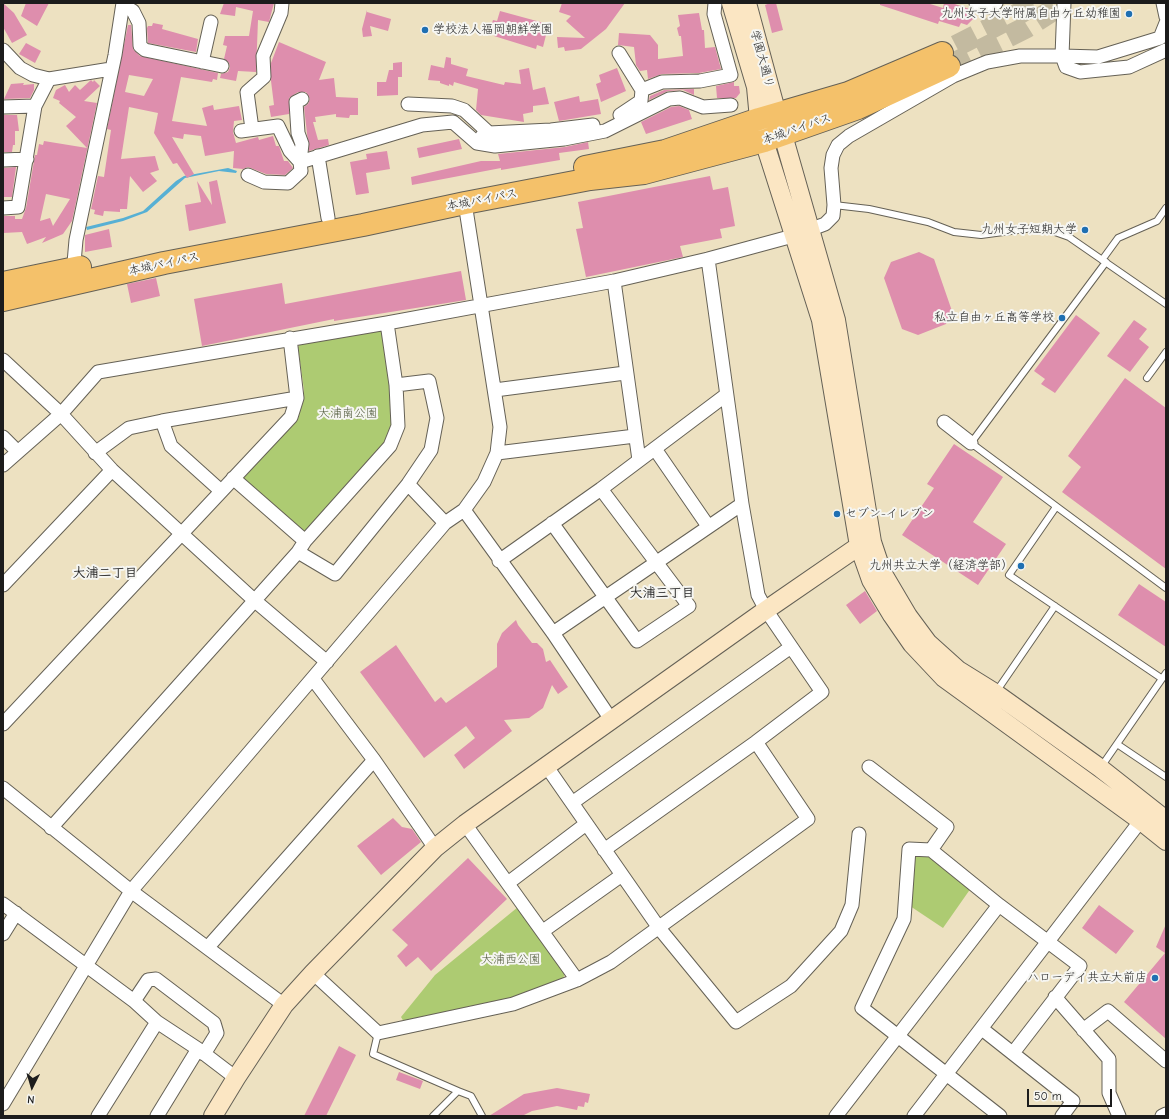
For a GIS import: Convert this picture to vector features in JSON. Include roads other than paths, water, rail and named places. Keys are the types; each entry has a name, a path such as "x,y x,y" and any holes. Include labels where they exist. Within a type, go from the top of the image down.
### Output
{"highway":[{"name":"本城バイパス","path":"3,300 73,276 328,218 665,151 858,108 946,60"},
{"name":"本城バイパス","path":"3,283 73,276 164,263 363,225 465,203 590,179 644,173 771,127"}],"street":[{"path":"282,3 281,13 264,56 264,77 246,92 246,130 278,126 290,151 300,162"},
{"path":"642,90 662,82 700,81 732,75 714,14 715,3"},
{"path":"731,3 756,87 810,229 836,320 865,544 908,616 928,643 958,670 995,693 1100,768 1146,814 1166,841"},
{"name":"学園大通り","path":"747,3 771,127"},
{"path":"976,3 990,7 996,3"},
{"path":"1064,3 1062,56 1066,67 1080,72 1129,67 1166,50"},
{"path":"1163,3 1166,17"},
{"path":"73,276 76,240 123,4 133,11 139,23 140,46 146,50 222,66"},
{"path":"202,62 211,22"},
{"path":"3,465 61,414 98,372 290,338 387,323 614,281 708,259 793,236 825,224 833,216 834,205 831,168 833,155 838,145 849,136 953,76 987,62 1020,56 1098,57 1160,38 1166,23"},
{"path":"472,139 489,133 551,130 599,125 629,111 641,101 642,90 618,53"},
{"path":"4,54 20,68 33,75 49,79 111,69"},
{"path":"3,208 18,207 35,106 49,79"},
{"path":"300,162 422,125 453,122 477,143 495,146 564,139 605,132 669,99 680,98 703,107 731,105"},
{"path":"248,175 264,182 288,183 301,171 300,162 302,144 298,133 296,102 302,99"},
{"path":"408,104 452,106 464,110 489,133"},
{"path":"3,107 35,106"},
{"path":"771,127 793,236 821,320 871,580 912,644 944,678 1146,814 1166,820"},
{"path":"318,156 328,218"},
{"path":"3,160 27,159"},
{"path":"3,1104 131,891 445,523 464,510 484,482 497,453 500,427 465,203"},
{"path":"604,850 756,742 822,692 766,610 758,594 742,504 708,259"},
{"path":"614,281 625,373 639,460"},
{"path":"51,828 302,547 390,446 398,426 396,385 387,323"},
{"path":"3,724 291,417 297,398 290,338"},
{"path":"3,360 61,414 112,470 254,600 327,662"},
{"path":"495,390 625,373"},
{"path":"233,478 302,547 335,574 408,484 431,450 436,418 429,381 396,385"},
{"path":"499,561 552,522 601,489 726,395"},
{"path":"95,452 129,428 297,398"},
{"path":"162,421 171,446 221,490"},
{"path":"944,422 972,443"},
{"path":"497,453 635,436"},
{"path":"3,437 18,452"},
{"path":"655,449 708,526"},
{"path":"3,585 112,470"},
{"path":"408,484 445,523"},
{"path":"552,522 637,641 689,606 601,489"},
{"path":"553,633 742,504"},
{"path":"464,510 499,561 553,633 612,721"},
{"path":"213,1116 284,1005 313,973 435,848 465,824 612,721 766,610 865,544"},
{"path":"572,803 791,647"},
{"path":"313,679 374,760 435,848"},
{"path":"313,973 378,1033 513,1004 577,980 611,962 808,819 756,742"},
{"path":"208,947 374,760"},
{"path":"547,767 658,928 736,1022 791,986 841,932 852,905 859,834"},
{"path":"868,767 947,827 930,850"},
{"path":"3,788 131,891 284,1005"},
{"path":"914,1116 1146,814"},
{"path":"465,824 577,980"},
{"path":"508,883 586,824"},
{"path":"1000,1116 862,1008 904,918 909,849 930,850 999,905 1080,966 1014,1053"},
{"path":"543,931 622,875"},
{"path":"3,904 134,1001 157,1022 236,1078"},
{"path":"836,1116 896,1036 999,905"},
{"path":"3,934 16,913"},
{"path":"134,1001 148,980 156,979 214,1023 217,1033 201,1052 157,1116"},
{"path":"1055,997 1109,1059 1109,1093 1119,1116"},
{"path":"1083,1030 1108,1011 1166,1061"},
{"path":"98,1116 157,1022"},
{"path":"982,1029 1073,1101 1062,1116"},
{"path":"1162,1116 1166,1114"}],"lane":[{"path":"834,205 870,210 928,222 954,232 981,235 1033,228 1069,237 1166,304"},
{"path":"1166,208 1157,221 1118,238 1104,261 972,443 1166,588"},
{"path":"1147,378 1166,352"},
{"path":"1056,507 1008,575 1164,676 1100,768"},
{"path":"995,693 1055,606"},
{"path":"1117,744 1166,777"},
{"path":"378,1033 373,1054 471,1096 482,1116"},
{"path":"433,1116 458,1091"}],"water":[{"path":"228,168 237,171 236,173 219,171 185,178 147,212 123,221 87,230 86,227 123,218 143,211 176,181 184,176"}],"tunnel":[{"path":"956,46 1036,3"},
{"path":"949,66 1025,28 1064,3"}],"place":[{"name":"九州女子大学附属自由ケ丘幼稚園","path":"1129,14"},
{"name":"学校法人福岡朝鮮学園","path":"425,30"},
{"name":"九州女子短期大学","path":"1085,230"},
{"name":"私立自由ヶ丘高等学校","path":"1062,318"},
{"name":"セブン-イレブン","path":"837,514"},
{"name":"九州共立大学（経済学部）","path":"1021,566"},
{"name":"ハローデイ共立大前店","path":"1155,978"}],"district":[{"name":"大浦二丁目","path":"105,573"},
{"name":"大浦三丁目","path":"662,593"}],"park label":[{"name":"大浦南公園","path":"348,414"},
{"name":"大浦西公園","path":"511,960"}]}
